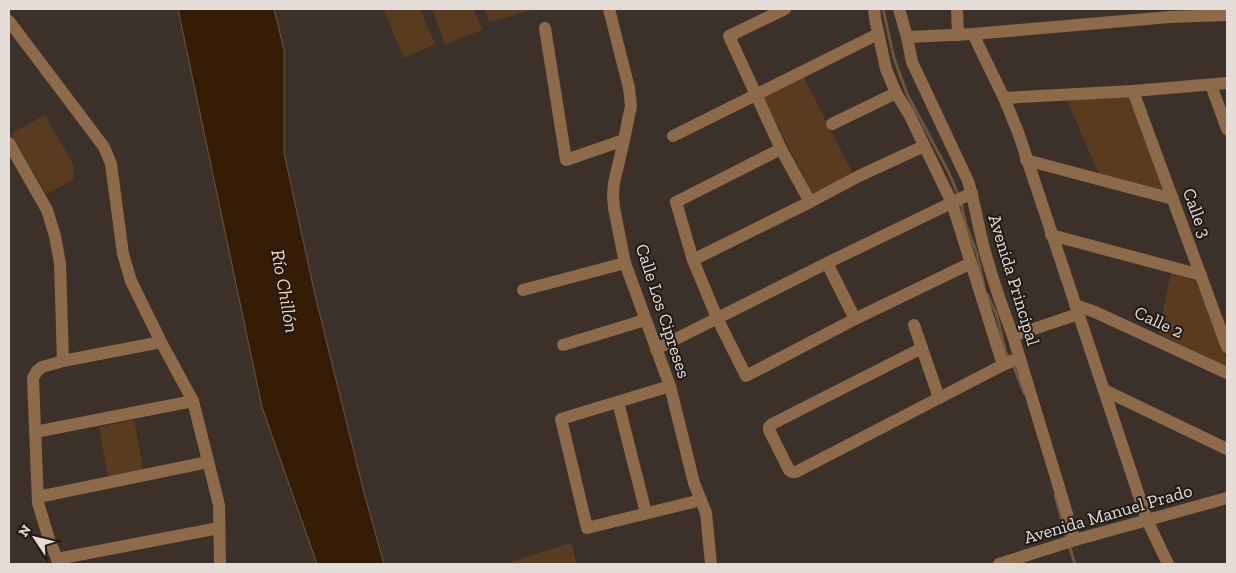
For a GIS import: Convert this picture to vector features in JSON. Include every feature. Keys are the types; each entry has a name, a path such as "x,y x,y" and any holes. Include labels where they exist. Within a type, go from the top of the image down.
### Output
{"street":[{"name":"Calle Los Cipreses","path":"609,9 629,88 631,106 614,183 614,208 625,263 670,386 694,483 706,513 711,564"},
{"path":"785,9 729,36 781,149 810,202"},
{"name":"Avenida Principal","path":"874,9 886,69 896,93 909,114 924,146 961,198 974,208 989,265 1013,336 1075,540"},
{"name":"Avenida Principal","path":"898,9 907,36 912,62 964,170 961,198 971,263 981,300 1003,365"},
{"path":"957,9 958,35"},
{"path":"907,36 973,34 1169,13 1227,15"},
{"path":"9,20 104,147 111,164 123,254 131,281 193,401 219,504 220,564"},
{"path":"545,28 566,160 624,140"},
{"path":"673,136 878,34"},
{"path":"973,34 1018,132 1147,520 1168,564"},
{"path":"1004,98 1227,83"},
{"path":"1211,85 1227,129"},
{"name":"Calle 3","path":"1133,90 1227,347"},
{"path":"832,124 896,93"},
{"path":"9,143 47,210 55,236 60,264 63,361"},
{"path":"693,260 859,176 924,146"},
{"path":"781,149 676,202 693,260 717,318 746,376 855,319 971,263"},
{"path":"1026,160 1173,199"},
{"path":"656,349 961,198"},
{"path":"1051,235 1201,275"},
{"path":"523,290 625,263"},
{"path":"827,263 855,319"},
{"path":"1013,336 1077,310"},
{"name":"Calle 2","path":"1077,310 1096,312 1227,372"},
{"path":"563,345 645,320"},
{"path":"914,325 939,398"},
{"path":"161,342 63,361 42,367 37,371 33,378 38,503 58,562 219,528"},
{"path":"922,348 772,424 769,430 789,470 796,472 1019,358"},
{"path":"670,386 561,420 587,528 701,500"},
{"path":"1104,390 1227,449"},
{"path":"35,432 193,401"},
{"path":"618,402 646,514"},
{"path":"38,497 208,462"},
{"name":"Avenida Manuel Prado","path":"999,564 1075,540 1227,498"}],"shaded area":[{"path":"388,9 420,9 435,44 404,58 384,11"},
{"path":"432,9 474,9 482,30 445,44"},
{"path":"485,9 532,9 532,10 489,22"},
{"path":"802,74 853,174 813,195 762,95"},
{"path":"1130,96 1165,192 1099,175 1067,100"},
{"path":"45,115 74,166 73,180 46,194 11,134"},
{"path":"1171,273 1196,281 1227,359 1227,367 1158,333"},
{"path":"134,420 143,469 108,476 99,427"},
{"path":"571,543 577,564 511,564 510,562"}],"water":[{"name":"Río Chillón","path":"178,9 274,9 284,50 284,153 315,295 363,489 384,564 317,564 262,407"}],"waterway":[{"path":"883,9 894,58 907,94 949,173 959,197"},
{"path":"961,203 966,225 977,254 984,286"},
{"path":"987,294 996,313 1006,353 1010,358"},
{"path":"1013,364 1024,393"},
{"path":"1055,495 1067,539"},
{"path":"1069,545 1075,564"}]}
